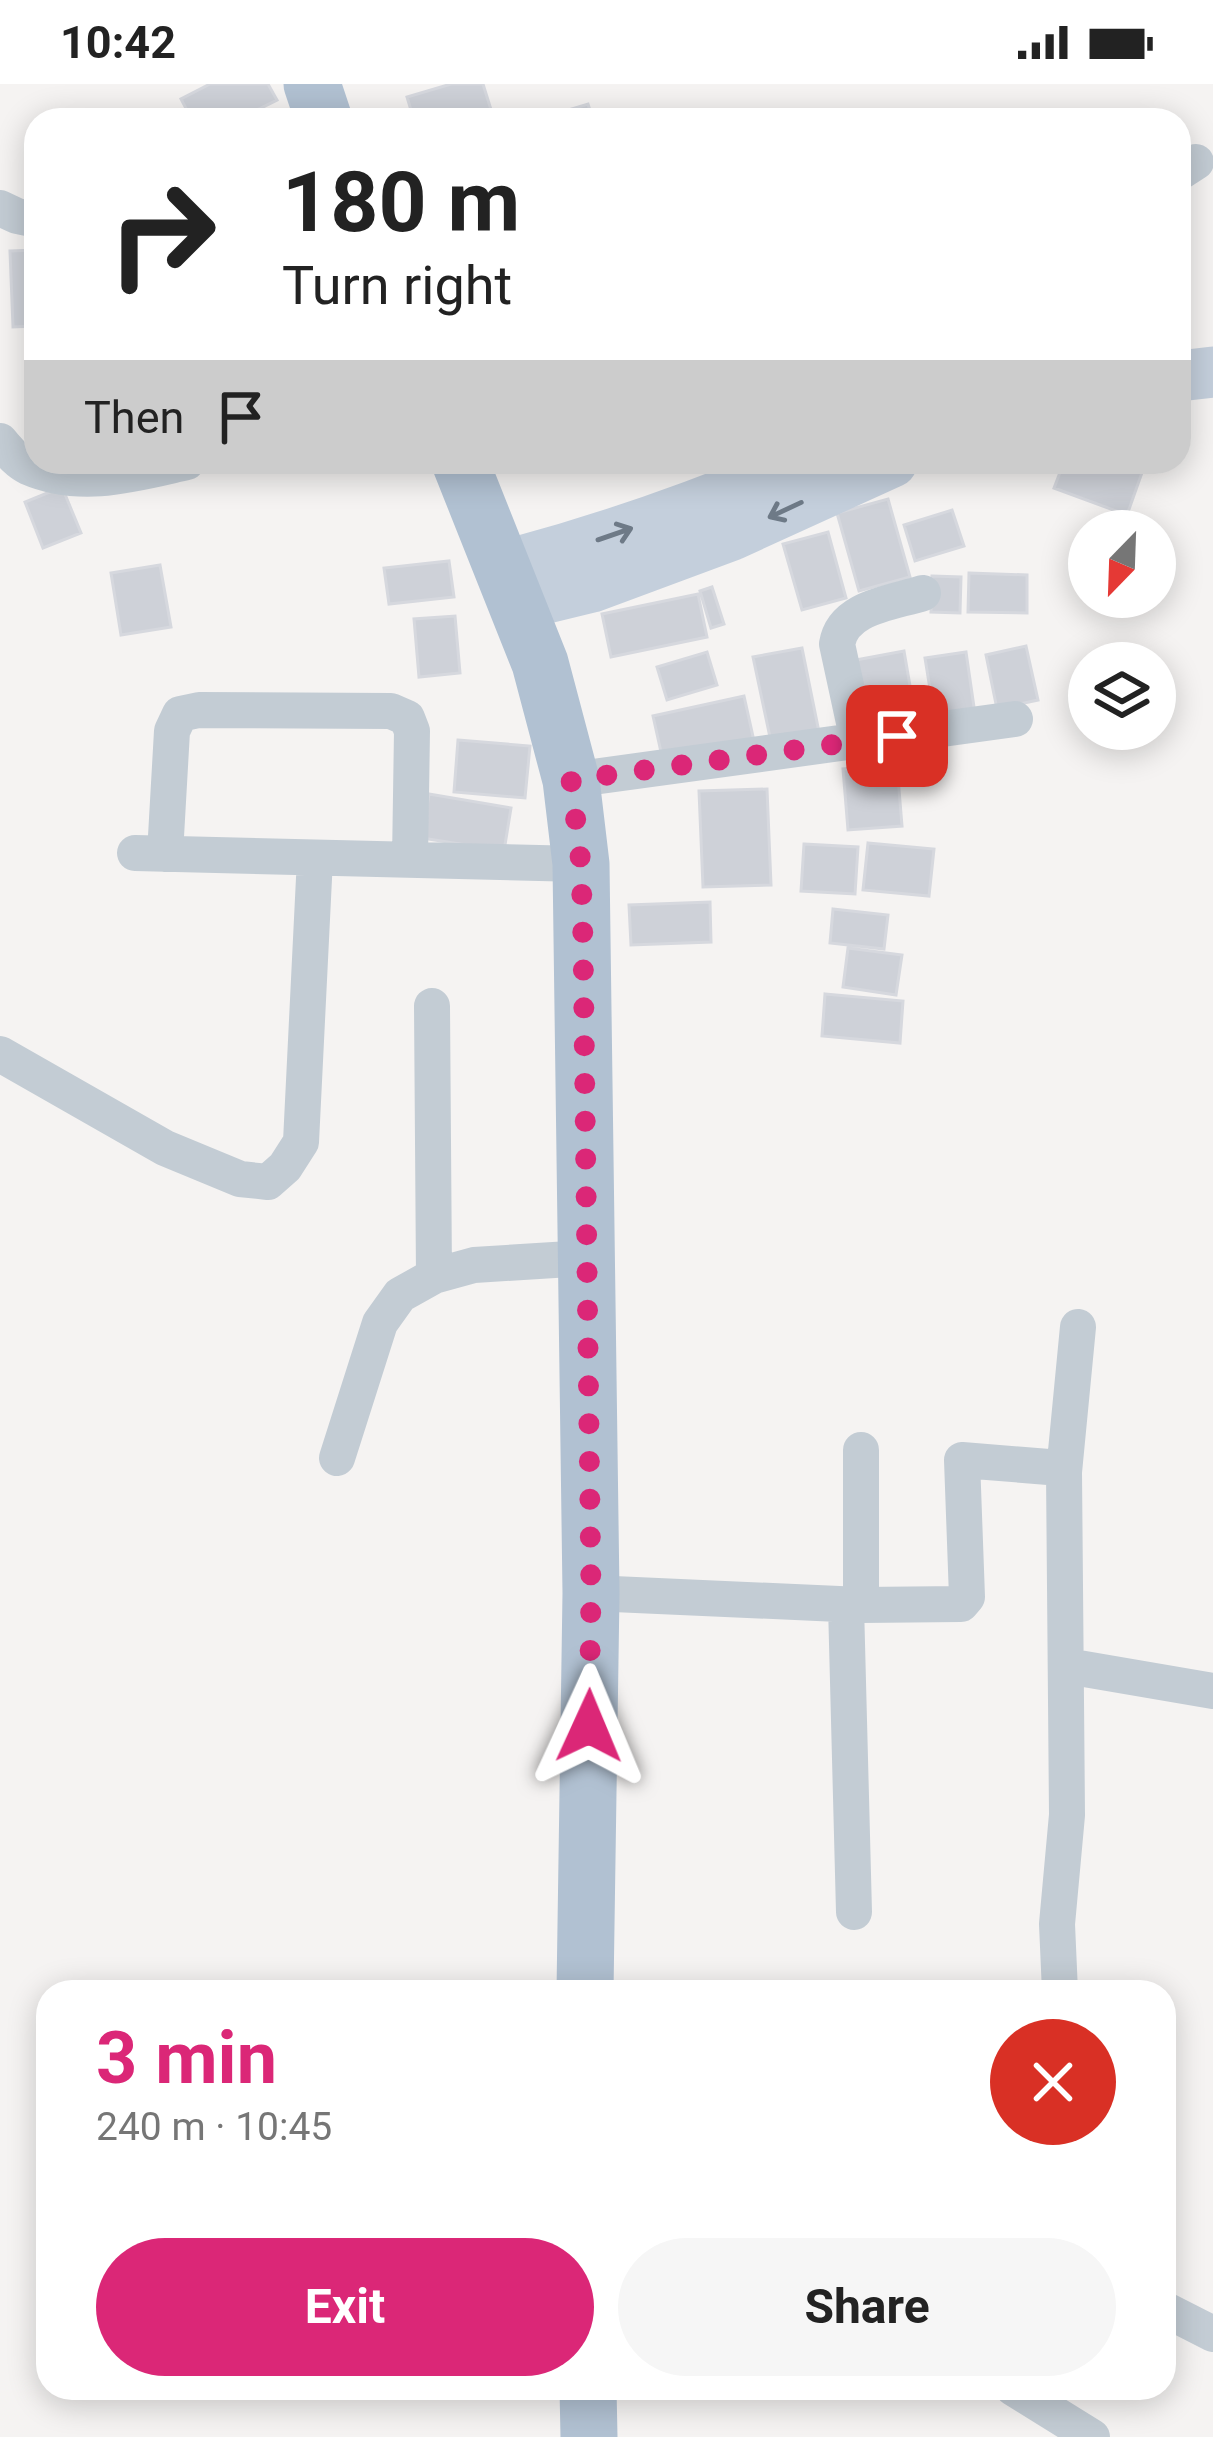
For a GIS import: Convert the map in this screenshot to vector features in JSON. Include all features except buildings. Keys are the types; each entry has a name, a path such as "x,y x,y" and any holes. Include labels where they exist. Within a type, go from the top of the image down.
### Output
{"main road":[{"path":"465,474 540,663 571,780 581,864 591,1593 585,1980"},
{"path":"510,586 579,546 775,474"},
{"path":"510,586 592,586 732,535 866,474"},
{"path":"588,2400 590,2437"}],"street":[{"path":"0,441 24,465"},
{"path":"62,474 96,480 133,474"},
{"path":"858,741 837,644 839,630 849,618 923,593"},
{"path":"410,860 412,731 407,718 391,711 199,710 180,714 172,731 150,854 581,864"},
{"path":"571,780 1015,719"},
{"path":"0,1054 165,1148 240,1179 268,1182 301,1142 315,858"},
{"path":"432,1006 434,1276"},
{"path":"337,1458 380,1323 400,1295 434,1276 474,1265 586,1258"},
{"path":"1059,1980 1057,1924 1066,1815 1064,1472 1078,1327"},
{"path":"854,1912 853,1605 861,1450"},
{"path":"591,1593 853,1605 961,1604 965,1601 962,1460 1057,1467 1064,1472"},
{"path":"1067,1666 1213,1691"},
{"path":"1176,2314 1213,2333"},
{"path":"1039,2400 1092,2437"}],"route":[{"path":"589,1726 583,941 581,864 571,780 897,736"}]}
